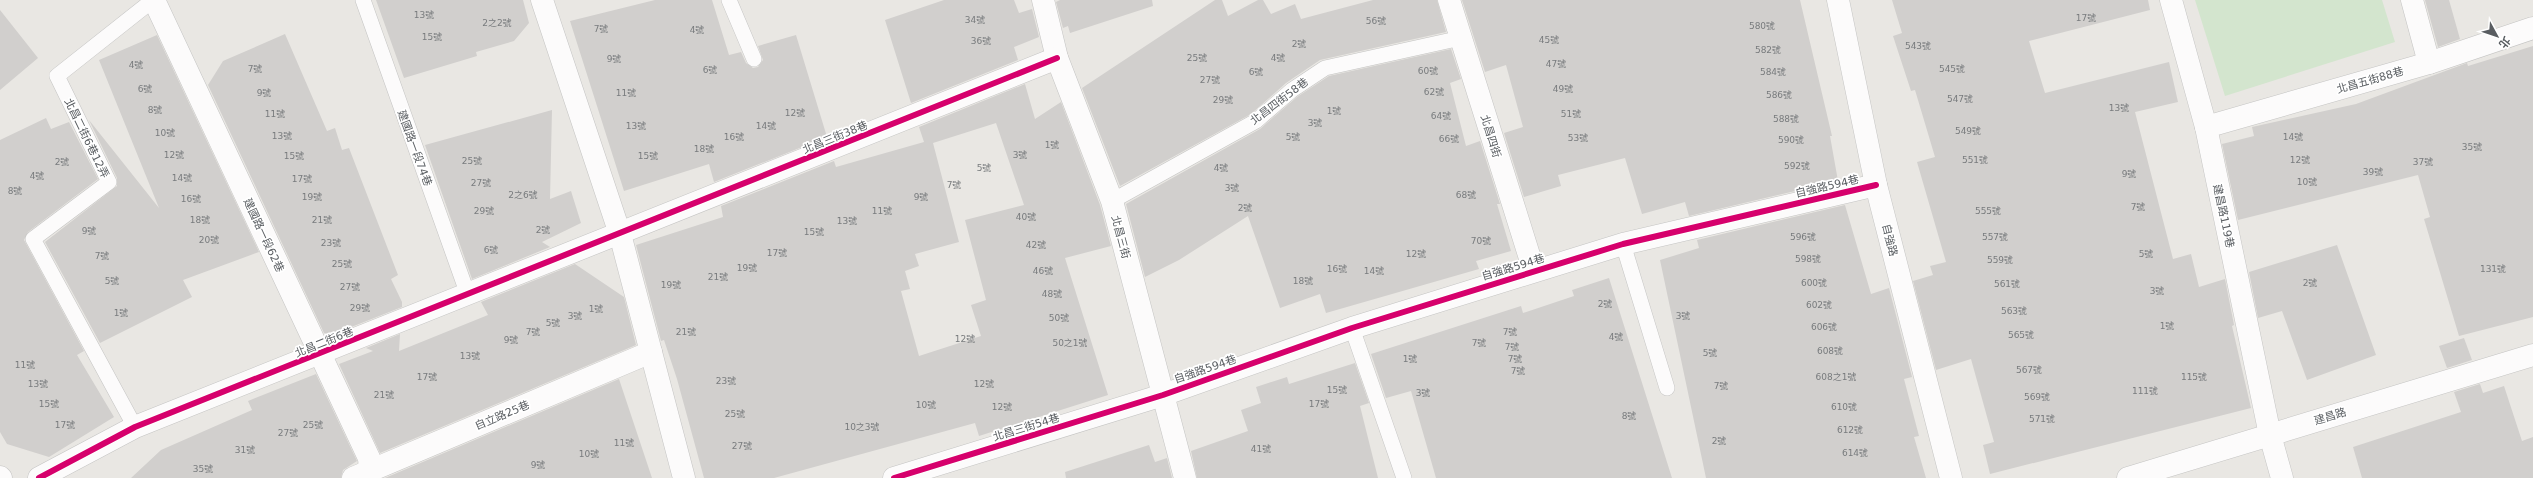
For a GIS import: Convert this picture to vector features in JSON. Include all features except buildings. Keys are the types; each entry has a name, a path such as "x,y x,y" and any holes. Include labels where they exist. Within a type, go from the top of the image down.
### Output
{"street":[{"name":"建國路一段62巷","path":"154,0 369,458 361,474"},
{"path":"542,0 620,234 684,478"},
{"name":"北昌三街","path":"1043,0 1057,58 1112,201 1185,478"},
{"name":"北昌四街","path":"1449,0 1534,271"},
{"name":"自強路","path":"1838,0 1876,185 1951,478"},
{"name":"建昌路119巷","path":"2171,0 2206,127 2270,435 2282,478"},
{"path":"2412,0 2429,63"},
{"name":"北昌五街88巷","path":"2206,127 2429,63 2533,28"},
{"name":"北昌三街38巷","path":"620,234 1057,58"},
{"name":"自強路594巷","path":"1163,395 1352,328 1623,244 1876,185"},
{"name":"北昌二街6巷","path":"39,478 135,427 320,355 620,234"},
{"name":"自立路25巷","path":"361,474 651,352"},
{"name":"建昌路","path":"2128,478 2533,355"},
{"name":"北昌三街54巷","path":"894,478 1163,395"}],"lane":[{"name":"北昌二街6巷12弄","path":"135,427 33,239 109,182 57,76 154,0"},
{"name":"建國路一段74巷","path":"363,0 468,295"},
{"path":"729,0 754,59"},
{"name":"北昌四街58巷","path":"1112,201 1256,121 1292,90 1325,68 1461,38"},
{"path":"1623,244 1667,388"},
{"path":"1352,328 1404,478"}],"green space":[{"path":"2195,0 2382,0 2395,42 2225,96"}],"cycle path":[{"path":"39,478 135,427 1057,58"},
{"path":"894,478 1163,395 1352,328 1623,244 1876,185"}]}
